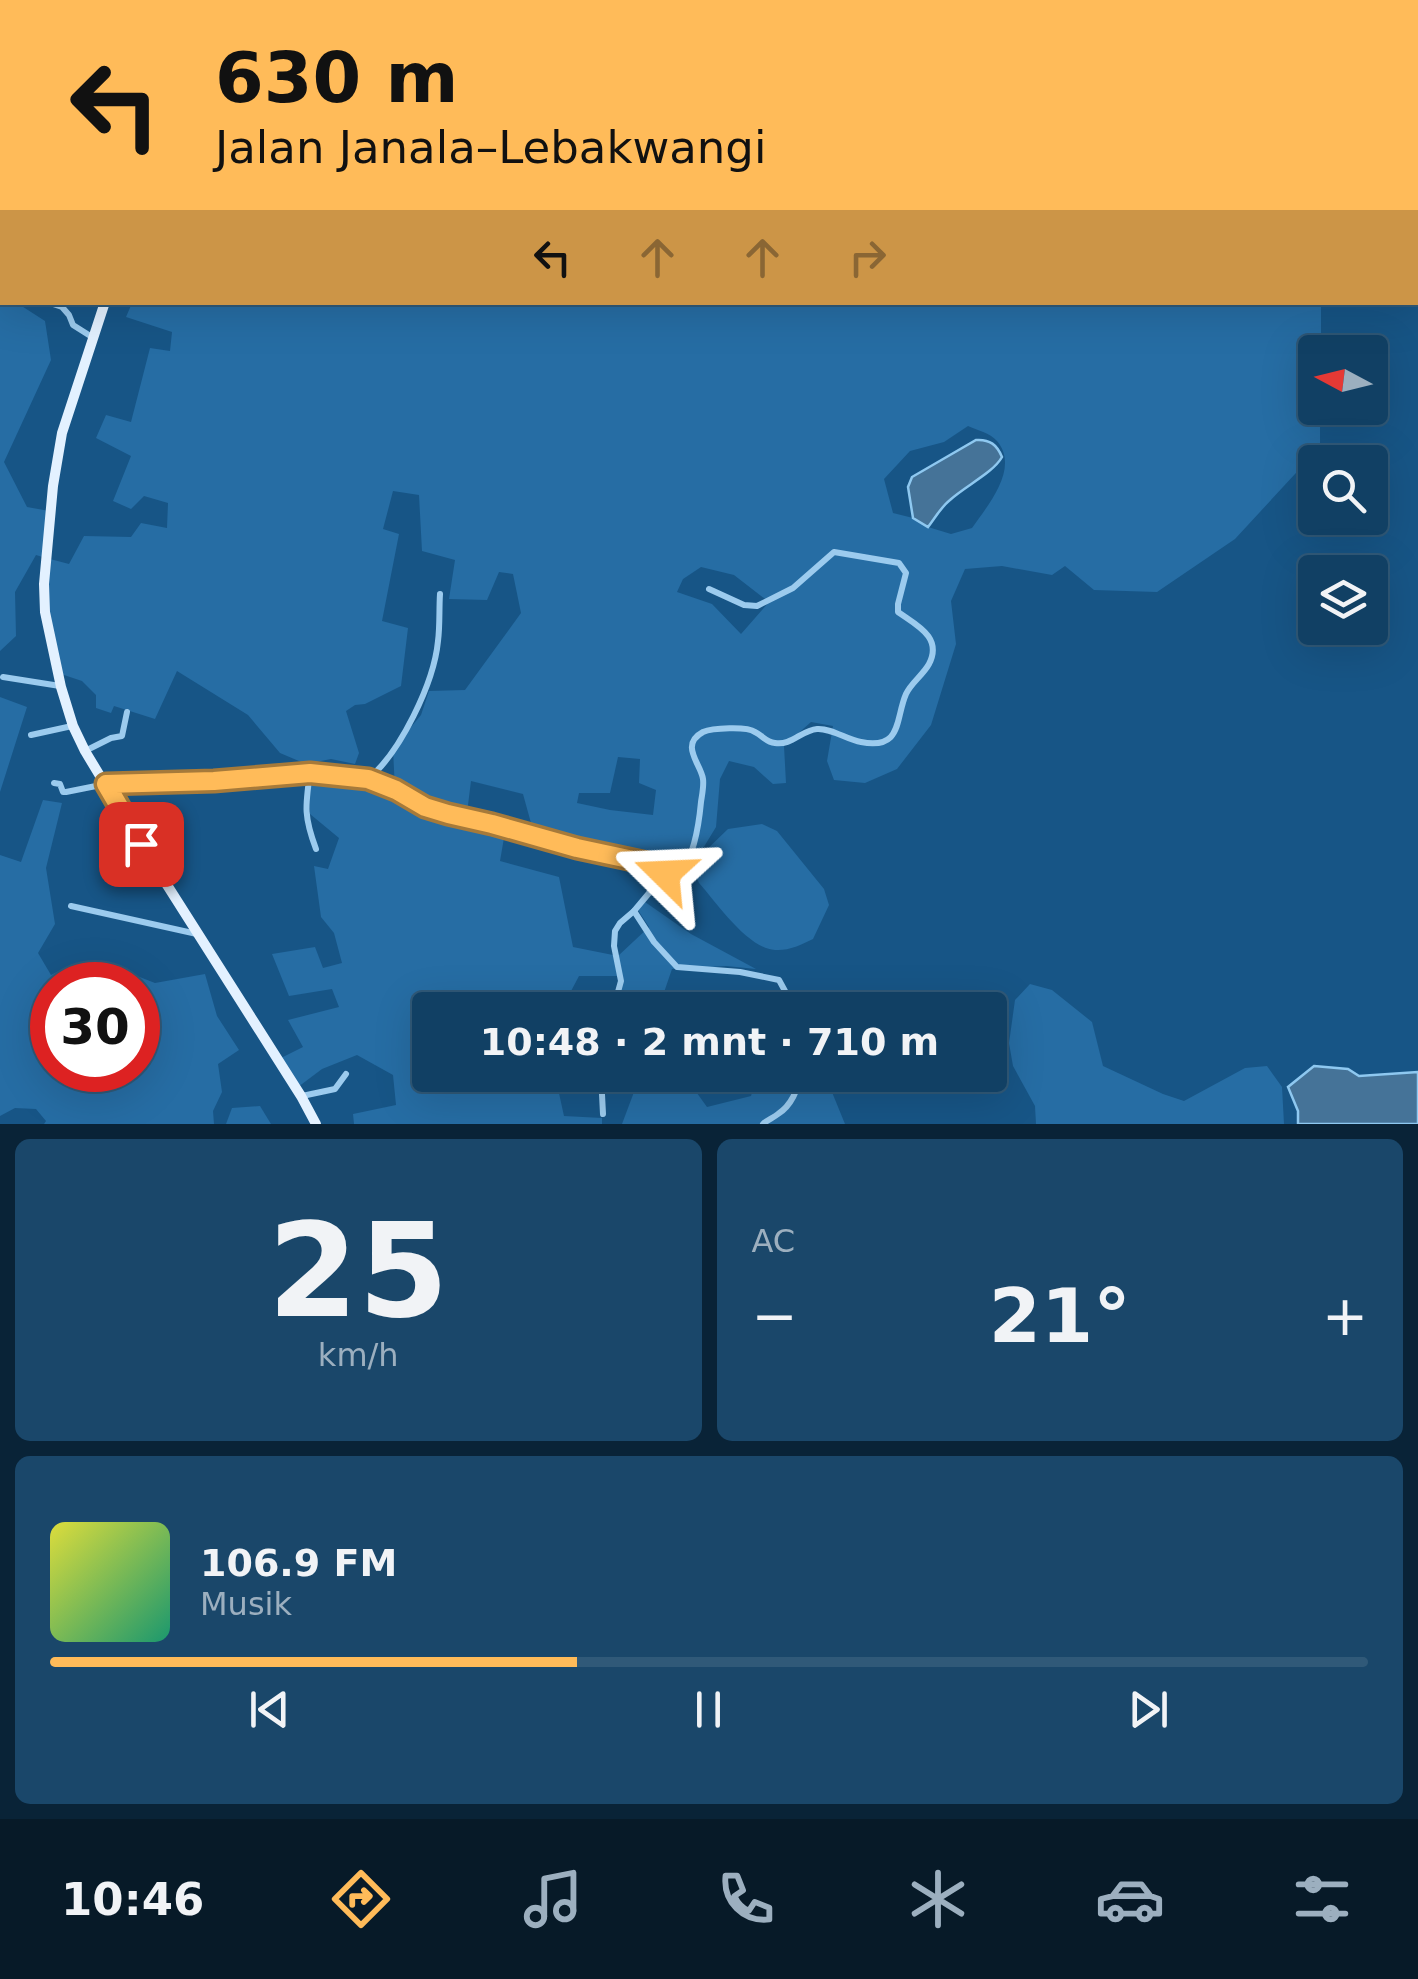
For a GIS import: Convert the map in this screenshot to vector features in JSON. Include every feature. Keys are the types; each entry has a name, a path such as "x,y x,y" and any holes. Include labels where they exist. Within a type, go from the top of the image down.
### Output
{"main road":[{"path":"103,305 62,433 53,486 46,612 61,686 85,750 316,1124"}],"street":[{"path":"56,305 93,338"},
{"path":"54,783 66,792 106,784 310,773 368,779 448,814 652,864 678,882 692,857 698,834 704,781 691,752 698,736 709,731 745,728 771,743 782,744 818,729 860,742 882,741 900,724 907,691 928,666 933,652 927,632 898,612 906,573 900,563 834,552 793,588 757,606 744,605 709,589"},
{"path":"368,779 390,756 418,707 437,651 440,594"},
{"path":"4,677 61,686"},
{"path":"85,750 122,736 127,712"},
{"path":"31,734 73,726"},
{"path":"310,773 306,822 316,850"},
{"path":"618,992 621,981 614,936 620,922 665,874"},
{"path":"71,906 198,934"},
{"path":"634,911 654,942 677,967 740,972 779,980 785,992"},
{"path":"301,1096 335,1089 346,1074"},
{"path":"602,1092 603,1114"},
{"path":"763,1124 780,1114 796,1092"}],"shaded area":[{"path":"0,305 20,305 45,321 51,360 4,462 27,507 55,512 50,559 69,564 84,536 131,537 141,523 167,528 168,503 144,496 131,509 113,501 131,456 96,438 106,415 131,422 150,348 170,351 172,332 126,317 131,305 1321,305 1321,335 1298,335 1298,425 1320,425 1320,445 1298,445 1298,471 1235,539 1157,592 1094,590 1065,566 1052,575 1002,566 965,569 951,601 956,644 931,725 897,769 865,783 834,780 827,761 833,726 811,722 784,746 786,783 773,784 754,767 729,761 720,779 716,827 702,850 688,848 674,872 534,834 523,794 471,781 466,821 505,832 500,861 559,877 573,947 618,956 649,927 638,910 645,902 691,934 756,969 672,969 664,992 621,992 621,976 579,976 571,992 412,992 412,1092 559,1092 564,1116 602,1118 602,1124 354,1124 353,1114 396,1105 393,1075 357,1055 322,1069 298,1087 281,1058 303,1047 288,1020 339,1007 332,989 289,996 272,954 315,947 323,968 342,963 334,933 321,917 314,866 328,869 339,838 310,814 310,785 395,790 393,749 421,715 429,691 465,690 521,613 513,574 499,572 487,600 449,599 455,560 422,551 419,495 393,491 383,529 399,534 382,621 408,628 401,686 346,711 359,753 355,764 331,759 306,764 280,753 248,715 177,671 155,719 114,706 111,713 96,708 96,695 82,681 61,674 44,593 49,559 36,555 15,592 16,636 0,651","holes":["968,426 997,441 1003,452 1003,474 972,528 951,534 893,513 884,479 910,451 944,442","701,567 734,575 769,602 741,634 712,604 677,592 683,579","618,757 640,759 639,783 656,790 653,815 577,803 579,793 610,793"]},
{"path":"976,440 995,446 1002,457 998,463 947,503 928,527 913,518 908,487 912,477"},
{"path":"0,697 27,707 0,792"},
{"path":"43,800 62,803 46,868 55,924 38,953 43,962 30,962 30,1092 160,1092 160,982 205,974 217,1016 239,1050 218,1064 222,1092 213,1111 214,1124 44,1124 46,1121 36,1109 15,1108 0,1116 0,855 21,862"},
{"path":"762,824 777,831 824,889 829,905 813,939 785,950 764,947 743,933 694,872 699,857 728,829"},
{"path":"1030,984 1052,990 1092,1022 1103,1066 1163,1094 1184,1101 1245,1068 1267,1066 1282,1087 1284,1124 1036,1124 1035,1106 1013,1066 1009,1043 1015,1000"},
{"path":"1314,1066 1348,1069 1359,1076 1418,1072 1418,1124 1298,1124 1298,1111 1288,1087"},
{"path":"634,1092 696,1092 707,1107 751,1096 752,1092 832,1092 845,1124 622,1124"},
{"path":"260,1106 271,1124 226,1124 232,1108"}],"route":[{"path":"141,844 106,784 310,773 368,779 425,807 652,864 665,874"}]}
